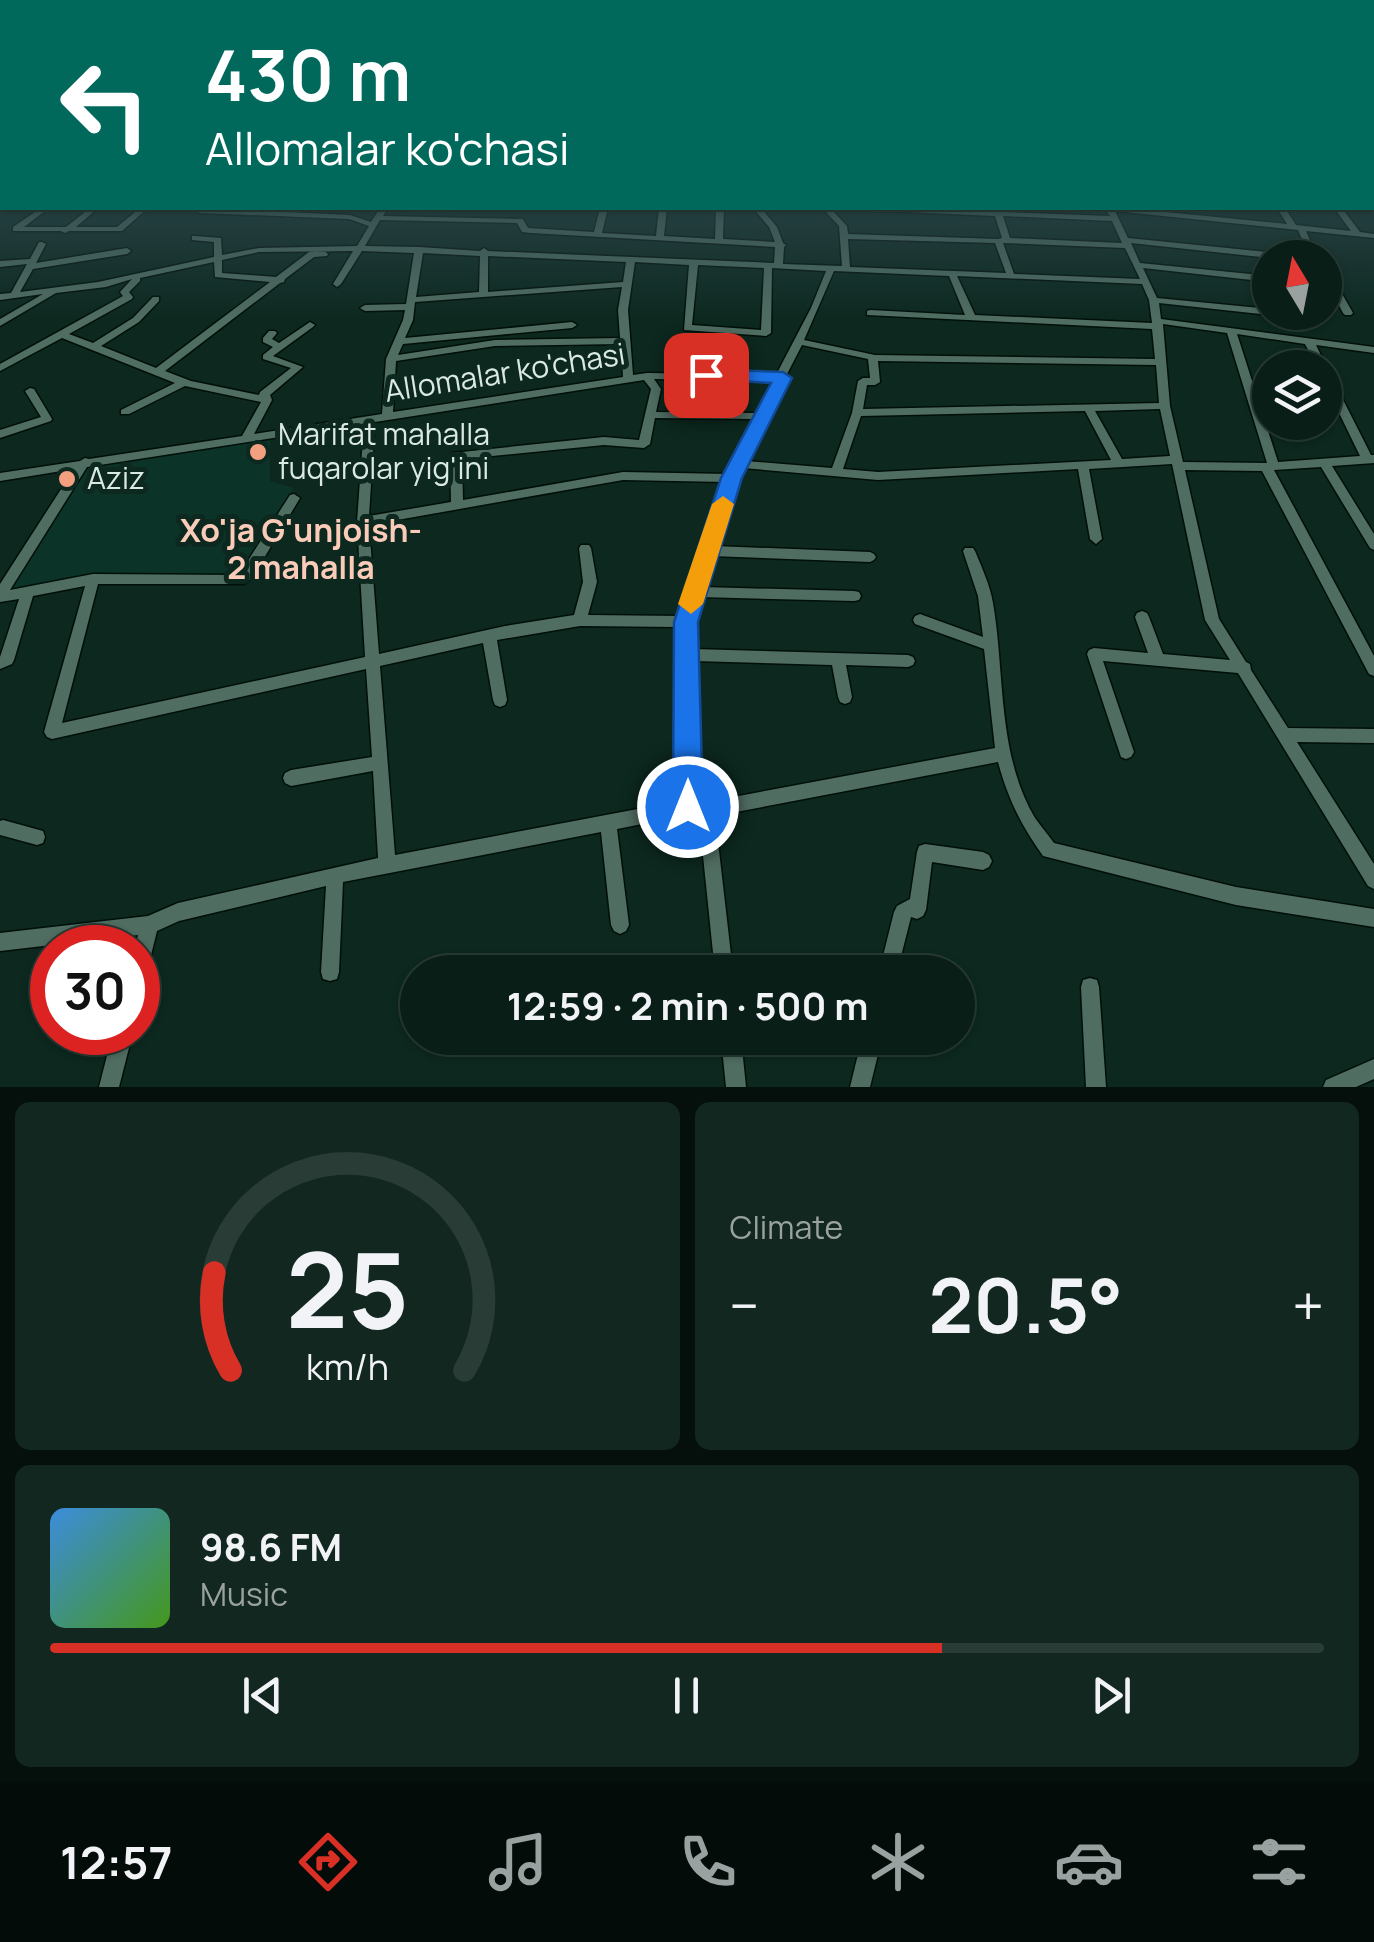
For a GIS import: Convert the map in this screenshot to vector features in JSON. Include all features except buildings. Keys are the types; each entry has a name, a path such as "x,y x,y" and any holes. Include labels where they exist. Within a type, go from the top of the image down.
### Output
{"street":[{"path":"32,218 16,229 120,229 133,218"},
{"path":"65,231 82,218"},
{"path":"357,218 520,221 525,230 782,245"},
{"path":"337,284 377,218"},
{"path":"598,234 602,218"},
{"path":"660,238 662,218"},
{"path":"719,241 720,218"},
{"path":"694,262 688,328 766,333 774,266 782,245 767,218"},
{"path":"835,218 846,236 846,269"},
{"path":"998,218 1011,276"},
{"path":"1114,218 1154,300 1165,406 1212,620 1374,880"},
{"path":"1205,218 1374,236"},
{"path":"1288,218 1304,240"},
{"path":"1345,218 1356,234"},
{"path":"846,236 1126,243 1252,254"},
{"path":"195,238 218,240 218,275 281,280"},
{"path":"14,295 42,244"},
{"path":"156,373 312,254 324,254 332,248"},
{"path":"0,297 139,277 259,250 332,248 420,248 1146,282"},
{"path":"388,417 391,359 410,304 420,248"},
{"path":"0,264 30,264 127,251"},
{"path":"483,295 484,251"},
{"path":"628,379 624,340 626,284 632,260"},
{"path":"1138,266 1252,277"},
{"path":"721,955 697,808 686,622 735,471 801,342 832,268"},
{"path":"952,274 971,318"},
{"path":"124,292 139,277"},
{"path":"0,368 129,297 102,283"},
{"path":"365,308 626,284"},
{"path":"0,322 58,290"},
{"path":"94,347 136,320 156,299"},
{"path":"1154,300 1252,310"},
{"path":"1342,302 1348,313"},
{"path":"870,314 1159,323 1374,350"},
{"path":"272,334 266,340 279,346 289,345 310,325"},
{"path":"398,341 572,326"},
{"path":"1231,331 1270,466 1366,642 1374,670"},
{"path":"61,334 184,382 267,400"},
{"path":"391,359 495,343 624,340"},
{"path":"1308,341 1312,350"},
{"path":"801,342 873,358 1159,362"},
{"path":"267,400 264,394 268,386 298,366 266,357 279,346"},
{"path":"836,472 858,413 863,381 874,382 873,358"},
{"path":"457,505 456,456 604,441 644,444 654,414 656,389 648,376"},
{"name":"Allomalar ko'chasi","path":"0,478 648,376 783,378"},
{"path":"125,412 184,382"},
{"path":"0,434 47,418 30,391"},
{"path":"246,438 267,400"},
{"path":"858,413 1165,406"},
{"path":"363,522 624,476 735,471 878,476 1119,464 1270,466 1371,459 1342,406"},
{"path":"1088,408 1119,464"},
{"path":"654,414 760,416"},
{"path":"370,420 363,522 387,866"},
{"path":"0,596 85,462"},
{"path":"1324,462 1374,545"},
{"path":"1083,466 1096,539"},
{"path":"0,596 93,579 239,580 247,574 294,498"},
{"path":"580,620 590,582 586,548"},
{"path":"708,551 870,557"},
{"path":"969,551 985,600 1004,754 1015,795 1033,833 1049,850 1236,896 1374,918"},
{"path":"93,579 52,732 489,636 580,620 686,622"},
{"path":"0,663 7,660 28,592"},
{"path":"694,592 854,596"},
{"path":"1142,616 1157,658"},
{"path":"920,620 989,645"},
{"path":"489,636 500,700"},
{"path":"1126,752 1094,654 1245,668"},
{"path":"689,655 908,660"},
{"path":"838,658 845,697"},
{"path":"1284,735 1374,736"},
{"path":"149,925 178,912 335,876 608,823 1004,754"},
{"path":"291,778 378,764"},
{"path":"608,823 620,925"},
{"path":"1,829 37,837"},
{"path":"892,955 903,912 909,908 917,910 925,852 983,862"},
{"path":"330,972 335,876"},
{"path":"0,942 30,939"},
{"path":"1090,987 1096,1087"},
{"path":"109,1087 117,1055"},
{"path":"733,1055 736,1087"},
{"path":"860,1087 868,1055"},
{"path":"1333,1087 1374,1069"}],"shaded area":[{"path":"270,440 270,481 294,488 239,578 84,580 3,594 86,467"}],"slow traffic":[{"path":"691,604 723,504"}],"place":[{"name":"Marifat mahalla fuqarolar yig'ini","path":"258,452"},
{"name":"Aziz","path":"67,479"}],"district":[{"name":"Xo'ja G'unjoish- 2 mahalla","path":"301,550"}],"route":[{"path":"688,807 686,622 732,478 760,416 783,378 706,375"}]}
